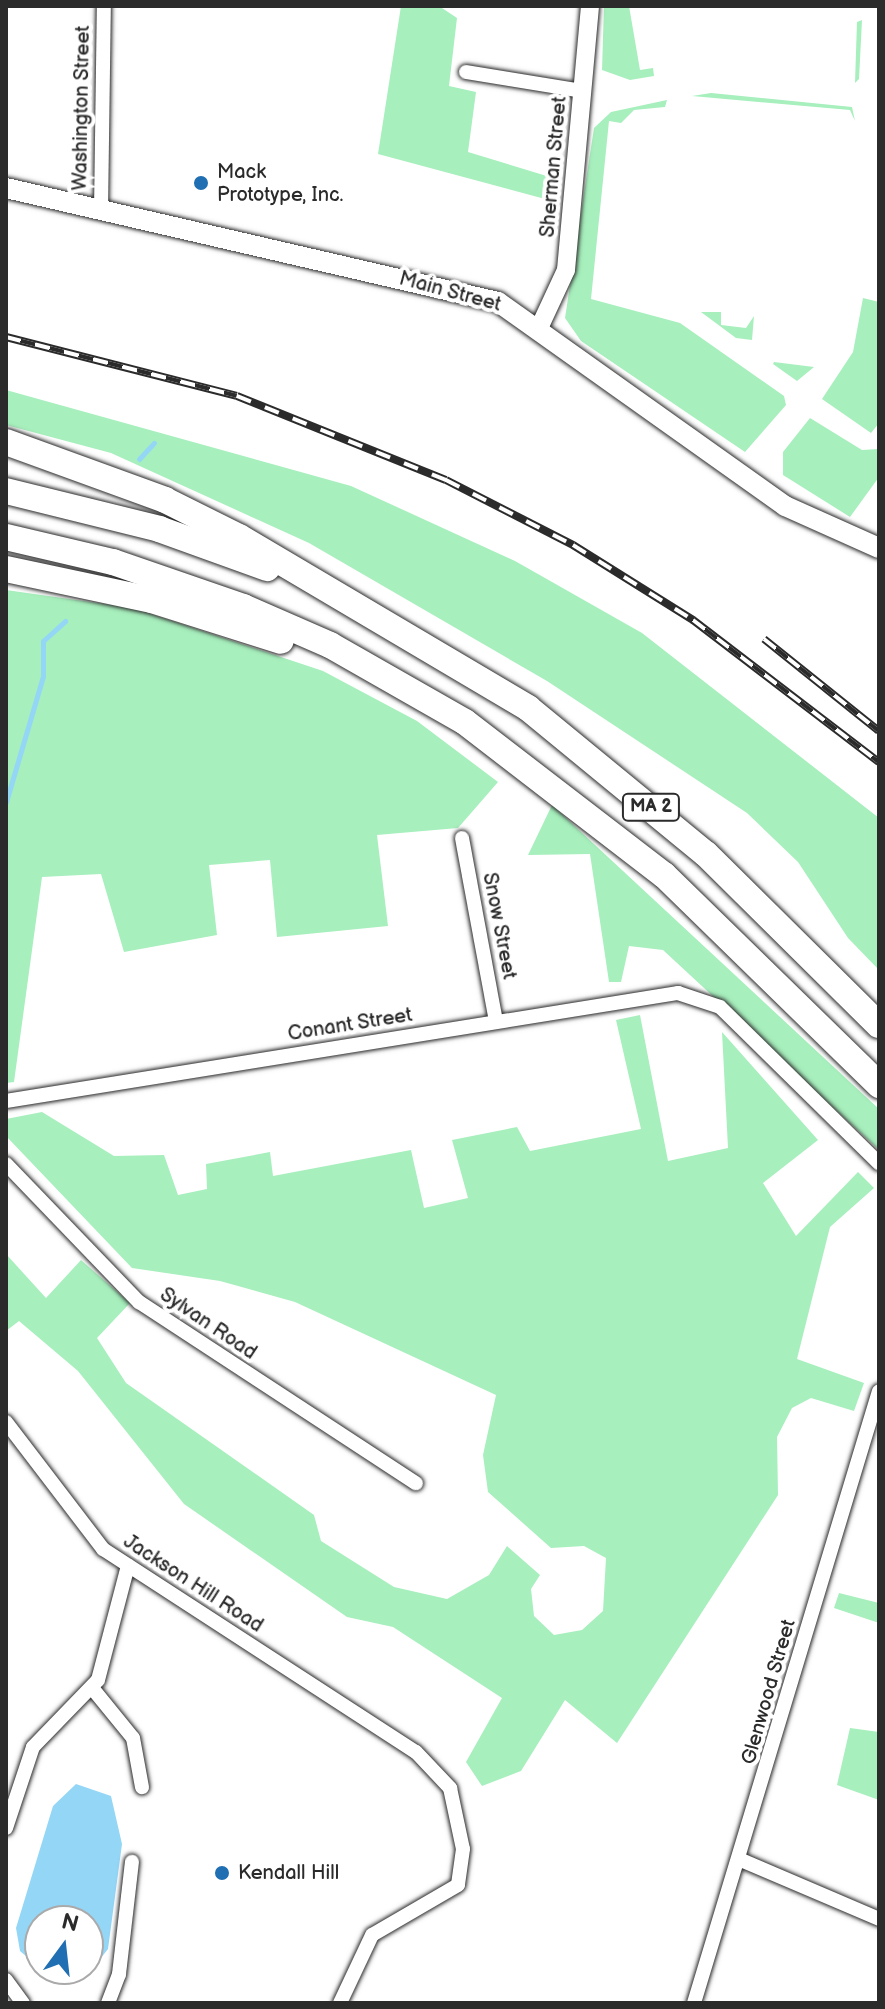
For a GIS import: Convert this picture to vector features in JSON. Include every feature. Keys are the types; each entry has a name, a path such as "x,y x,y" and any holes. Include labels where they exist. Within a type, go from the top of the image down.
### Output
{"highway":[{"path":"6,442 165,500 394,627"},
{"name":"MA 2","path":"6,491 208,546 394,627 589,755 706,854 879,1025"},
{"name":"MA 2","path":"6,537 113,562 243,607 330,645 452,715 664,875 879,1085"},
{"path":"6,569 223,621 452,715"}],"main road":[{"name":"Main Street","path":"6,188 482,297 540,326 785,506 879,548"}],"street":[{"name":"Washington Street","path":"101,211 104,6"},
{"name":"Sherman Street","path":"540,326 566,270 590,6"},
{"path":"466,72 582,91"},
{"name":"Snow Street","path":"462,838 496,1021"},
{"name":"Conant Street","path":"6,1101 654,995 701,996 729,1015 879,1163"},
{"name":"Sylvan Road","path":"6,1164 139,1302 416,1483"},
{"name":"Glenwood Street","path":"694,2003 741,1860 879,1391"},
{"name":"Jackson Hill Road","path":"6,1422 90,1536 128,1566 396,1738 450,1788 463,1856 452,1892 372,1935 340,2003"},
{"path":"6,1828 33,1747 93,1689 114,1635 128,1566"},
{"path":"93,1689 133,1738 142,1787"},
{"path":"741,1860 879,1919"},
{"path":"108,2003 119,1974 132,1862"},
{"path":"6,1980 23,2003"}],"green space":[{"path":"401,6 439,6 457,18 449,86 476,92 468,152 550,177 545,199 378,154"},
{"path":"604,6 629,6 640,70 653,68 654,76 630,80 602,70"},
{"path":"862,20 859,79 855,83 857,22"},
{"path":"711,93 852,107 855,121 850,110 692,96"},
{"path":"667,100 665,107 634,110 621,123 609,121 591,299 680,323 784,396 786,405 745,452 581,341 565,318 594,128 611,112"},
{"path":"863,298 879,302 879,423 871,433 822,399 853,352"},
{"path":"701,312 721,312 721,325 746,328 754,316 752,340 736,338"},
{"path":"774,362 814,367 797,381"},
{"path":"6,390 351,486 515,561 642,633 879,818 879,970 848,938 798,862 747,813 547,681 309,543 111,453 6,425"},
{"path":"810,418 862,450 879,449 879,477 850,517 783,475 783,452"},
{"path":"6,590 133,608 323,671 417,721 498,782 458,828 377,835 388,926 277,937 270,860 209,865 217,935 124,952 101,874 42,877 14,1082 6,1083"},
{"path":"552,805 879,1109 879,1150 663,950 629,946 621,982 609,982 590,854 528,855"},
{"path":"640,1015 668,1161 728,1148 722,1032 818,1140 763,1183 796,1236 858,1172 874,1188 830,1227 797,1359 864,1383 854,1411 811,1398 792,1408 777,1437 778,1495 617,1743 565,1700 521,1771 482,1786 466,1762 502,1698 393,1627 347,1617 184,1504 78,1371 19,1321 6,1331 6,1254 46,1298 81,1260 130,1303 97,1338 126,1383 314,1515 321,1541 394,1587 447,1599 489,1575 507,1546 540,1575 531,1589 534,1616 554,1635 582,1630 603,1611 606,1558 584,1546 551,1548 488,1492 483,1455 496,1395 295,1302 220,1281 132,1268 6,1136 6,1119 42,1112 114,1156 164,1155 178,1195 207,1189 206,1164 270,1152 273,1176 411,1150 424,1208 468,1198 452,1140 517,1127 530,1151 641,1129 616,1020"},
{"path":"839,1593 879,1603 879,1623 834,1608"},
{"path":"850,1728 879,1732 879,1800 837,1785"}],"water":[{"path":"76,1784 111,1796 122,1844 108,1949 104,1954 104,1905 24,1905 24,1954 20,1951 16,1928 53,1806"}],"waterway":[{"path":"139,459 154,443"},
{"path":"6,802 43,676 43,641 65,621"}],"railway":[{"path":"6,337 237,396 446,480 573,545 693,620 879,762"},
{"path":"764,639 879,731"}],"place":[{"name":"Mack Prototype, Inc.","path":"201,183"},
{"name":"Kendall Hill","path":"222,1873"}]}
